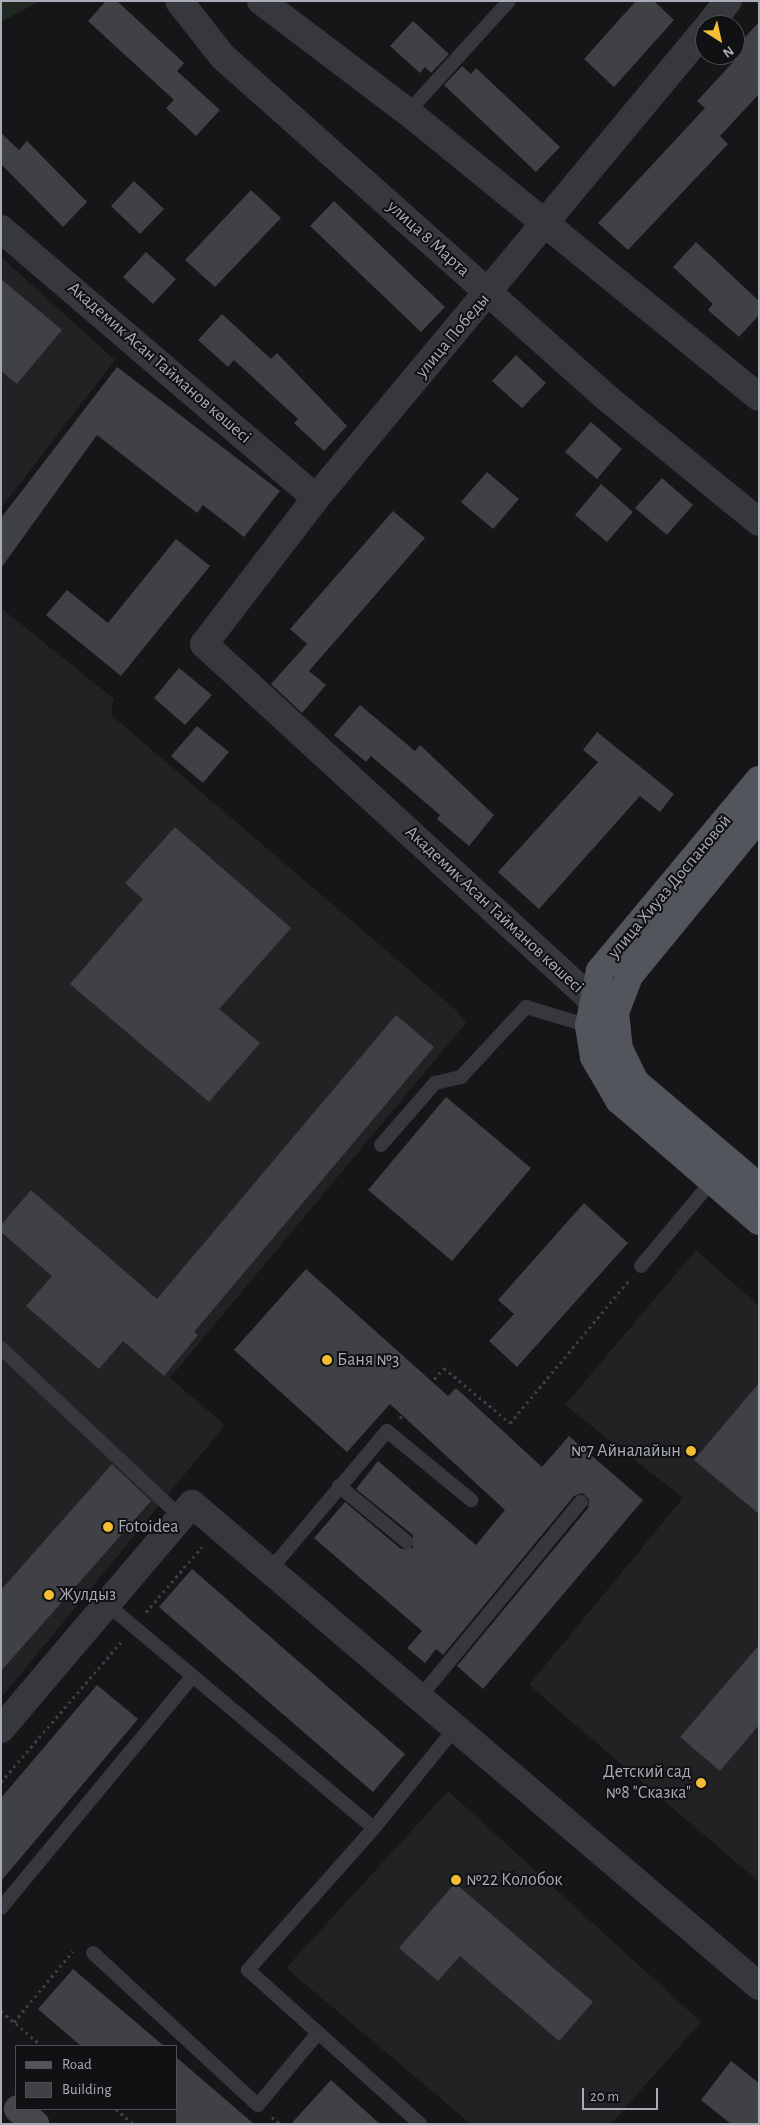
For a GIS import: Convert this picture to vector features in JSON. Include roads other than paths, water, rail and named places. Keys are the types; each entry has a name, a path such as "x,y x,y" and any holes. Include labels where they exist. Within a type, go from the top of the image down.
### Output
{"main road":[{"name":"улица Хиуаз Доспановой","path":"591,999 600,971 759,780"},
{"name":"улица Хиуаз Доспановой","path":"759,817 629,976 615,1012 619,1049 635,1082 759,1187"},
{"name":"Академик Асан Тайманов көшесі","path":"591,999 589,1026 594,1057 619,1100 759,1221"},
{"path":"1,2095 15,2106"},
{"path":"19,2110 36,2124"}],"street":[{"name":"улица 8 Марта","path":"179,1 223,57 488,294 759,522"},
{"path":"261,1 408,112 546,226 759,397"},
{"path":"717,15 728,1"},
{"name":"улица Победы","path":"204,644 316,498 546,226 695,42"},
{"name":"Академик Асан Тайманов көшесі","path":"1,229 316,498"},
{"name":"Академик Асан Тайманов көшесі","path":"204,644 591,999"},
{"path":"1,1729 192,1504 759,1986"}],"lane":[{"path":"408,112 509,1"},
{"path":"381,1145 435,1083 461,1077 526,1007 589,1026"},
{"path":"641,1266 712,1181"},
{"path":"1,1348 181,1517"},
{"path":"270,1570 339,1486 388,1431 471,1500"},
{"path":"339,1486 407,1542"},
{"path":"420,1697 581,1502"},
{"path":"108,1605 374,1828"},
{"path":"1,1908 193,1676"},
{"path":"420,2124 248,1970 374,1828 456,1727"},
{"path":"93,1953 258,2105 318,2033"}],"place":[{"name":"Баня №3","path":"327,1360"},
{"name":"№7 Айналайын","path":"691,1451"},
{"name":"Fotoidea","path":"108,1527"},
{"name":"Жулдыз","path":"49,1595"},
{"name":"Детский сад №8 \"Сказка\"","path":"701,1783"},
{"name":"№22 Колобок","path":"456,1880"}]}
